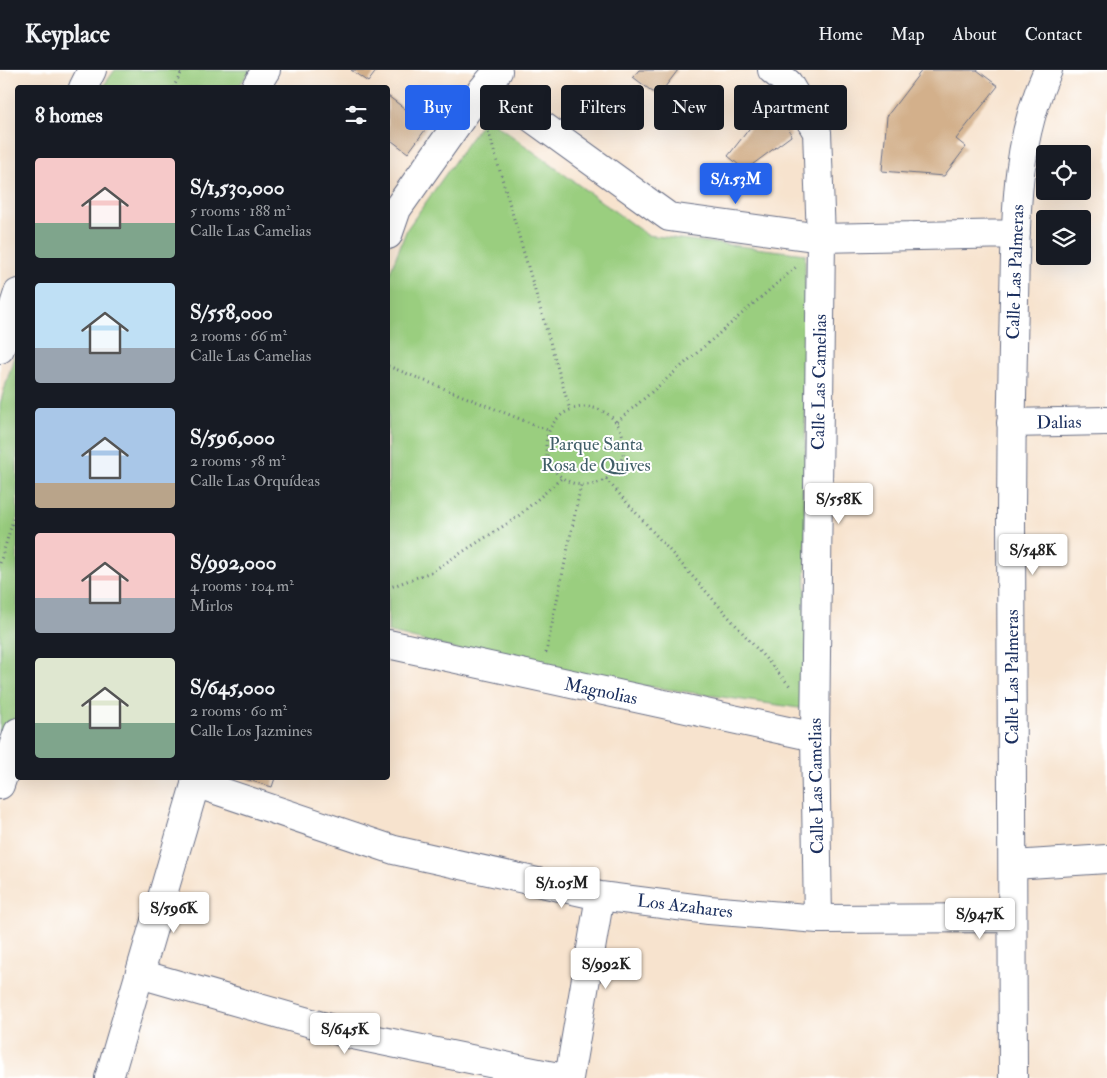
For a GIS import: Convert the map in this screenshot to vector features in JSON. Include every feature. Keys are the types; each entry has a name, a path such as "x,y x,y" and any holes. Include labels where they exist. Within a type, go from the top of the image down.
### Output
{"street":[{"path":"85,85 92,70"},
{"path":"257,85 266,70"},
{"name":"Calle Las Camelias","path":"772,70 788,83 817,132 821,247 815,726 818,919"},
{"name":"Calle Las Palmeras","path":"1013,1078 1011,423 1015,211 1019,170 1026,131 1040,86 1048,70"},
{"path":"390,229 397,209 487,83 669,217 821,247 1016,234"},
{"path":"0,349 15,302"},
{"name":"Dalias","path":"1011,423 1107,421"},
{"name":"Magnolias","path":"390,644 541,678 815,726"},
{"path":"0,785 15,741"},
{"path":"109,1078 196,780"},
{"name":"Los Azahares","path":"196,780 394,850 600,896 709,910 818,919 1012,918"},
{"path":"1013,864 1107,859"},
{"path":"569,1078 600,896"},
{"path":"140,974 353,1035 563,1078"}],"path":[{"path":"175,85 182,71 176,70"},
{"path":"487,83 570,410"},
{"path":"616,422 821,247"},
{"path":"390,367 550,431"},
{"path":"582,406 595,408 607,413 616,422 623,434 622,459 616,470 606,479 594,484 581,485 569,481 558,474 550,464 546,452 547,439 559,417 570,410 582,406"},
{"path":"390,587 432,572 516,518 563,477"},
{"path":"606,479 815,726"},
{"path":"541,678 581,485"},
{"path":"0,563 15,514"}],"green space":[{"path":"115,70 251,70 240,85 104,85"},
{"name":"Parque Santa Rosa de Quives","path":"480,126 480,130 504,130 647,235 805,254 806,709 548,672 390,632 390,272 407,229"},
{"path":"15,354 15,716 0,762 0,404"}],"building":[{"path":"351,70 377,70 368,82"},
{"path":"639,70 678,70 666,85 654,85 654,93 633,77"},
{"path":"922,70 977,70 998,86 956,139 966,147 944,176 882,171 887,116"},
{"path":"390,98 405,109 405,130 425,130 408,153 390,140"},
{"path":"748,130 790,130 791,136 745,170 728,156"},
{"path":"249,780 274,780 272,787"}]}
